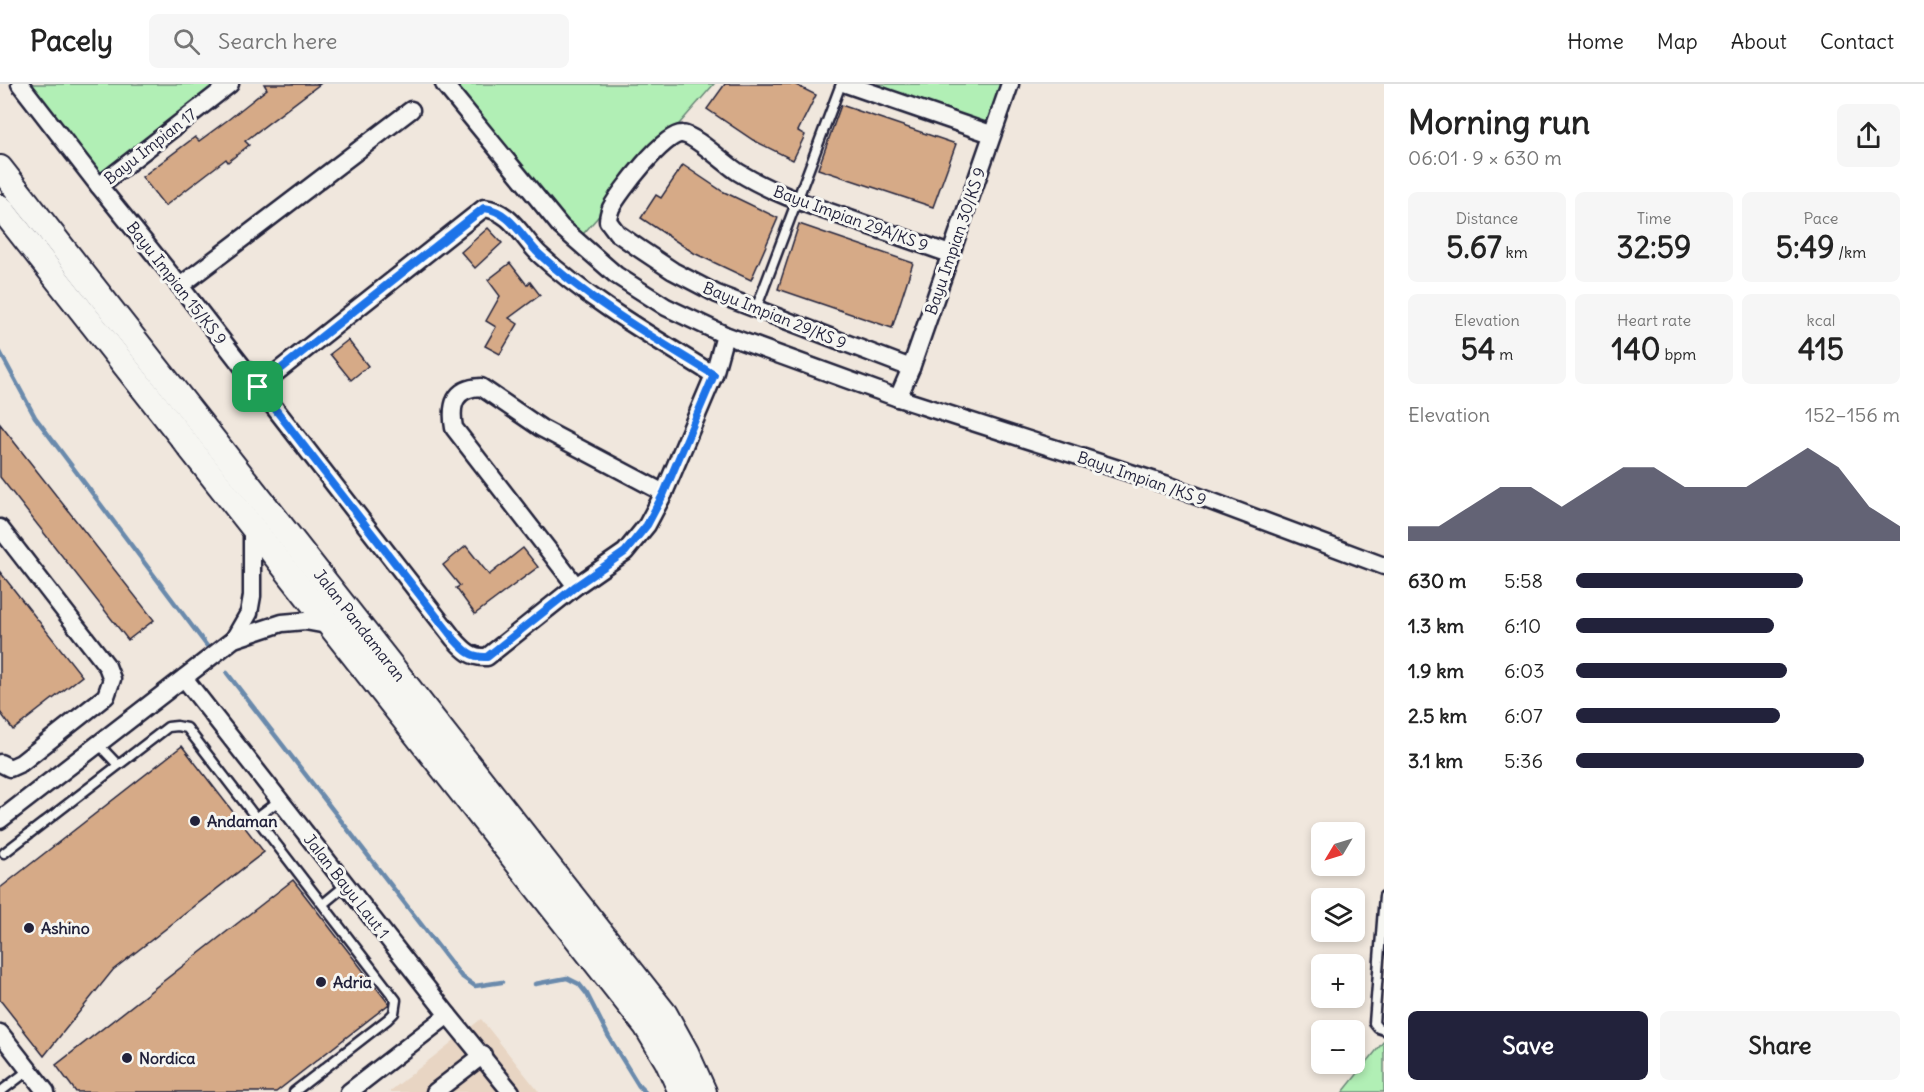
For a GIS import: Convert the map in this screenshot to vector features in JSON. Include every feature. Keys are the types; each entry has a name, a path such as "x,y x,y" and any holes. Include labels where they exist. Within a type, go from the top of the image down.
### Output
{"main road":[{"name":"Jalan Pandamaran","path":"0,168 665,1014 687,1052 704,1092"},
{"name":"Jalan Pandamaran","path":"0,207 646,1026 681,1092"}],"street":[{"name":"Bayu Impian 15/KS 9","path":"20,84 454,639 467,652 477,658 487,657 576,586"},
{"name":"Bayu Impian 17","path":"99,186 230,84"},
{"name":"Bayu Impian /KS 9","path":"444,84 561,227 616,275 666,307 725,335 898,398 1165,484 1384,566"},
{"path":"846,84 991,134"},
{"name":"Bayu Impian 30/KS 9","path":"898,398 911,368 1010,84"},
{"path":"180,286 411,110"},
{"name":"Bayu Impian 29A/KS 9","path":"638,171 665,142 675,134 683,134 695,139 726,164 757,183 796,201 950,254"},
{"name":"Bayu Impian 29/KS 9","path":"638,171 612,206 609,214 608,221 617,233 673,271 717,294 911,368"},
{"path":"258,387 484,208 504,214 539,253 592,297 714,375"},
{"path":"664,493 541,428 481,387 469,387 456,398 451,412 454,428 576,586 625,552 647,525 664,493 714,375 725,335"},
{"path":"234,639 249,613 252,596 252,524"},
{"path":"0,528 107,666 112,680 106,696 21,764 10,768 0,763"},
{"path":"0,820 234,639 282,623 305,621 332,626"},
{"name":"Jalan Bayu Laut 1","path":"184,678 511,1092"},
{"path":"349,1092 448,1015"},
{"path":"0,1033 46,1092"},
{"path":"435,1092 483,1055"}],"lane":[{"path":"756,310 841,84"},
{"path":"4,853 168,727 186,728 396,1000 394,1013 388,1019 294,1092"},
{"path":"98,744 118,765"},
{"path":"256,818 280,800"},
{"path":"322,904 346,885"},
{"path":"1384,896 1374,1023 1378,1028 1384,1030"},
{"path":"0,1092 29,1070"}],"shaded area":[{"path":"481,1019 539,1092 389,1092"}],"green space":[{"path":"20,84 230,84 99,186"},
{"path":"446,84 714,84 577,241"},
{"path":"877,84 1010,84 991,134"},
{"path":"1384,1041 1384,1092 1343,1092 1357,1074 1365,1074 1365,1065"}],"building":[{"path":"264,84 320,84 245,141 249,145 228,162 226,159 165,206 142,177 195,137 199,141 229,119 267,89"},
{"path":"725,84 794,84 816,95 798,131 805,135 793,160 753,140 707,109"},
{"path":"841,105 956,144 933,207 818,169"},
{"path":"683,165 722,191 778,218 751,280 694,253 641,218 656,195 661,198"},
{"path":"799,224 913,263 892,328 778,289"},
{"path":"488,228 502,243 475,268 461,252"},
{"path":"510,263 527,285 530,282 540,295 509,318 518,324 500,354 485,346 496,327 486,321 500,296 488,280"},
{"path":"348,340 368,366 351,380 330,354"},
{"path":"0,424 154,620 128,640 0,477"},
{"path":"466,546 489,575 523,548 538,567 475,614 456,588 460,586 443,565"},
{"path":"0,572 82,676 13,730 0,712"},
{"path":"182,746 264,852 113,970 44,1056 0,1000 0,888"},
{"path":"293,880 389,1004 276,1092 76,1092 56,1065"}],"waterway":[{"path":"0,352 35,417 207,646"},
{"path":"227,673 461,976 475,986 502,982"},
{"path":"535,984 567,978 579,984 587,994 610,1039 645,1092"}],"place":[{"name":"Andaman","path":"195,821"},
{"name":"Ashino","path":"29,928"},
{"name":"Adria","path":"321,982"},
{"name":"Nordica","path":"127,1058"}],"route":[{"path":"484,208 504,214 539,253 592,297 714,375 664,493 647,525 625,552 576,586 487,657 477,658 454,639 258,387 484,208"}]}
